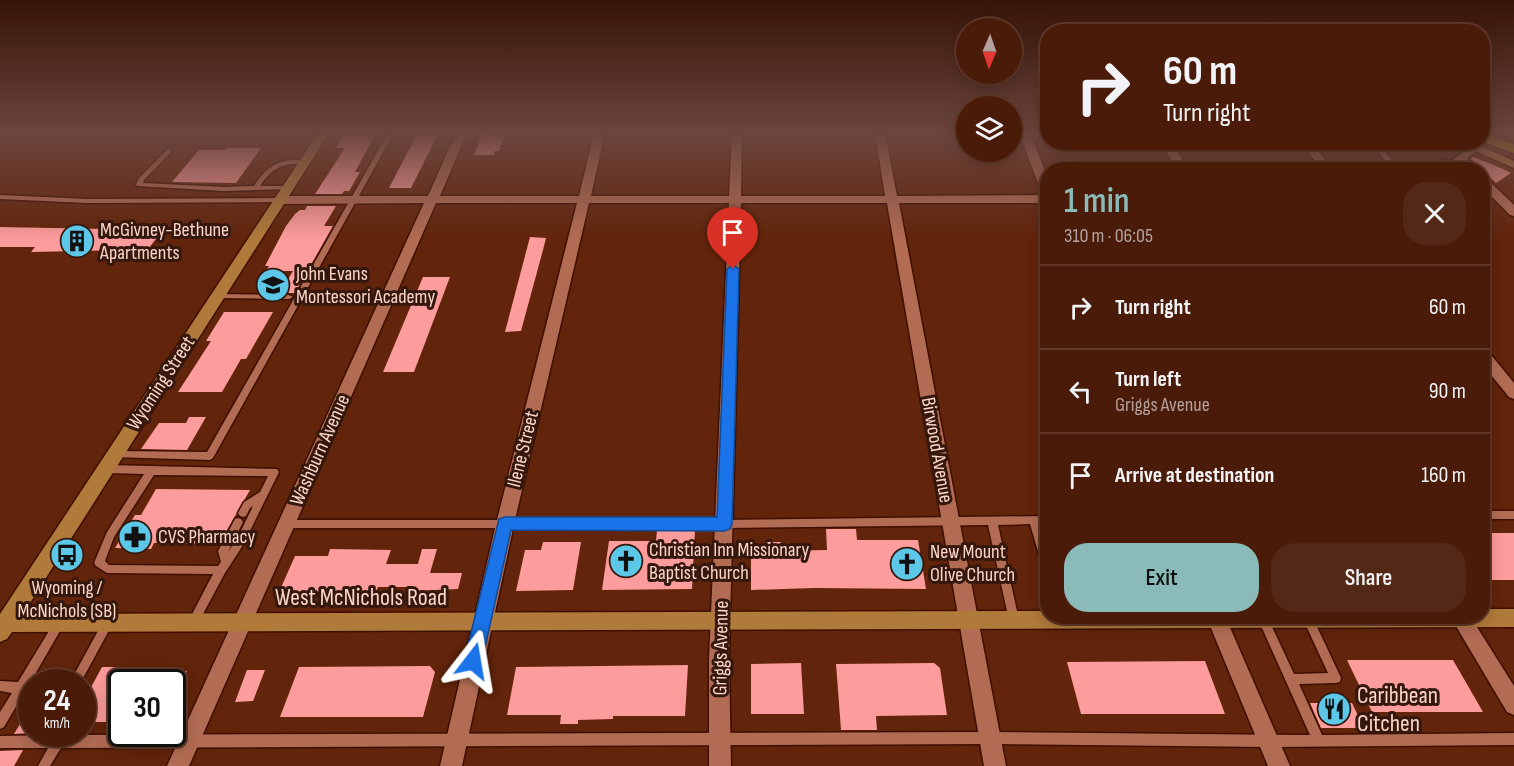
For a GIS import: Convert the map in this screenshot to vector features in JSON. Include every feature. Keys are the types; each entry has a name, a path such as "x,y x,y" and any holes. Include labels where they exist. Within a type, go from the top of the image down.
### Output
{"main road":[{"name":"Wyoming Street","path":"2,626 301,169"},
{"name":"West McNichols Road","path":"1490,618 1514,618"},
{"name":"West McNichols Road","path":"2,626 193,622 1040,619"}],"street":[{"name":"Washburn Avenue","path":"178,766 445,169"},
{"name":"Ilene Street","path":"451,766 505,524 592,169"},
{"name":"Griggs Avenue","path":"720,766 719,659 736,169"},
{"name":"Birwood Avenue","path":"886,169 995,766"},
{"path":"1490,188 1514,212"},
{"path":"284,194 353,201 1040,198"},
{"path":"1490,198 1514,198"},
{"path":"1490,364 1514,393"},
{"path":"1219,624 1279,766"},
{"path":"1464,624 1514,705"}],"lane":[{"path":"151,169 141,179 139,185 255,189 284,194"},
{"path":"255,189 270,169"},
{"path":"115,455 210,456 371,169"},
{"path":"0,197 88,201 284,194"},
{"path":"217,296 289,297"},
{"path":"106,469 274,472 240,542 223,566 193,622"},
{"path":"151,471 110,535 99,563 107,568 223,566"},
{"path":"223,566 223,551 247,505 263,494"},
{"path":"1490,515 1514,515"},
{"path":"1034,520 1040,541"},
{"path":"287,524 724,524 1040,520"},
{"path":"992,521 1014,620"},
{"path":"36,669 60,623"},
{"path":"82,669 109,623"},
{"path":"1265,624 1319,741"},
{"path":"1291,679 1336,678 1309,624"},
{"path":"0,686 18,687"},
{"path":"0,723 18,699"},
{"path":"96,741 1514,739"},
{"path":"0,742 18,742"},
{"path":"44,766 55,747"}],"building":[{"path":"183,169 246,169 236,183 172,182"},
{"path":"331,169 357,169 355,172 360,172 349,191 344,191 342,194 315,194"},
{"path":"399,169 421,169 411,188 389,188"},
{"path":"1490,169 1502,169 1511,173 1496,183 1490,177"},
{"path":"307,206 336,206 324,226 333,226 295,293 280,293 293,271 266,271 269,266 265,266 286,226 295,214 300,210 305,210"},
{"name":"McGivney-Bethune Apartments","path":"0,227 158,230 154,235 159,235 145,253 124,253 126,250 31,252 35,247 0,247"},
{"path":"530,237 546,238 521,331 505,332"},
{"path":"423,277 450,277 414,372 383,372"},
{"path":"224,312 273,312 246,359 241,359 222,392 178,392 211,341 206,341"},
{"path":"189,417 206,417 187,450 141,449 159,423 186,423"},
{"name":"CVS Pharmacy","path":"156,489 250,490 219,544 154,543 151,549 115,548 135,515 141,515"},
{"path":"826,529 856,529 857,540 918,540 926,589 751,590 751,547 766,547 766,542 781,542 781,551 827,550"},
{"path":"657,530 695,530 692,589 602,590 609,541 656,541"},
{"path":"1490,533 1514,533 1514,580 1491,580"},
{"path":"543,542 581,542 573,590 516,591 525,550 541,550"},
{"path":"330,549 391,550 386,564 418,564 422,549 437,549 430,573 462,573 458,589 409,591 410,587 378,587 376,592 279,592 295,556 328,556"},
{"path":"1347,660 1453,660 1483,712 1372,712"},
{"path":"1205,661 1225,714 1081,714 1067,662"},
{"path":"801,663 804,714 751,714 751,664"},
{"path":"934,663 940,668 947,715 876,716 877,730 841,730 836,664"},
{"path":"688,665 685,716 613,716 613,719 578,720 578,724 560,724 561,715 507,715 516,667"},
{"path":"430,666 435,672 423,717 280,717 299,667"},
{"path":"102,667 137,667 136,669 108,669 108,722 96,722 96,678"},
{"path":"247,670 265,670 253,701 235,702"},
{"path":"1310,703 1352,703 1364,728 1321,728"},
{"path":"23,750 14,766 0,766 0,751"}],"place":[{"name":"McGivney-Bethune Apartments","path":"77,241"},
{"name":"John Evans Montessori Academy","path":"273,285"},
{"name":"CVS Pharmacy","path":"135,537"},
{"name":"Wyoming / McNichols (SB)","path":"67,555"},
{"name":"Christian Inn Missionary Baptist Church","path":"626,561"},
{"name":"New Mount Olive Church","path":"907,564"},
{"name":"Caribbean Citchen","path":"1334,709"}],"route":[{"path":"473,661 505,524 724,524 733,269"}]}
